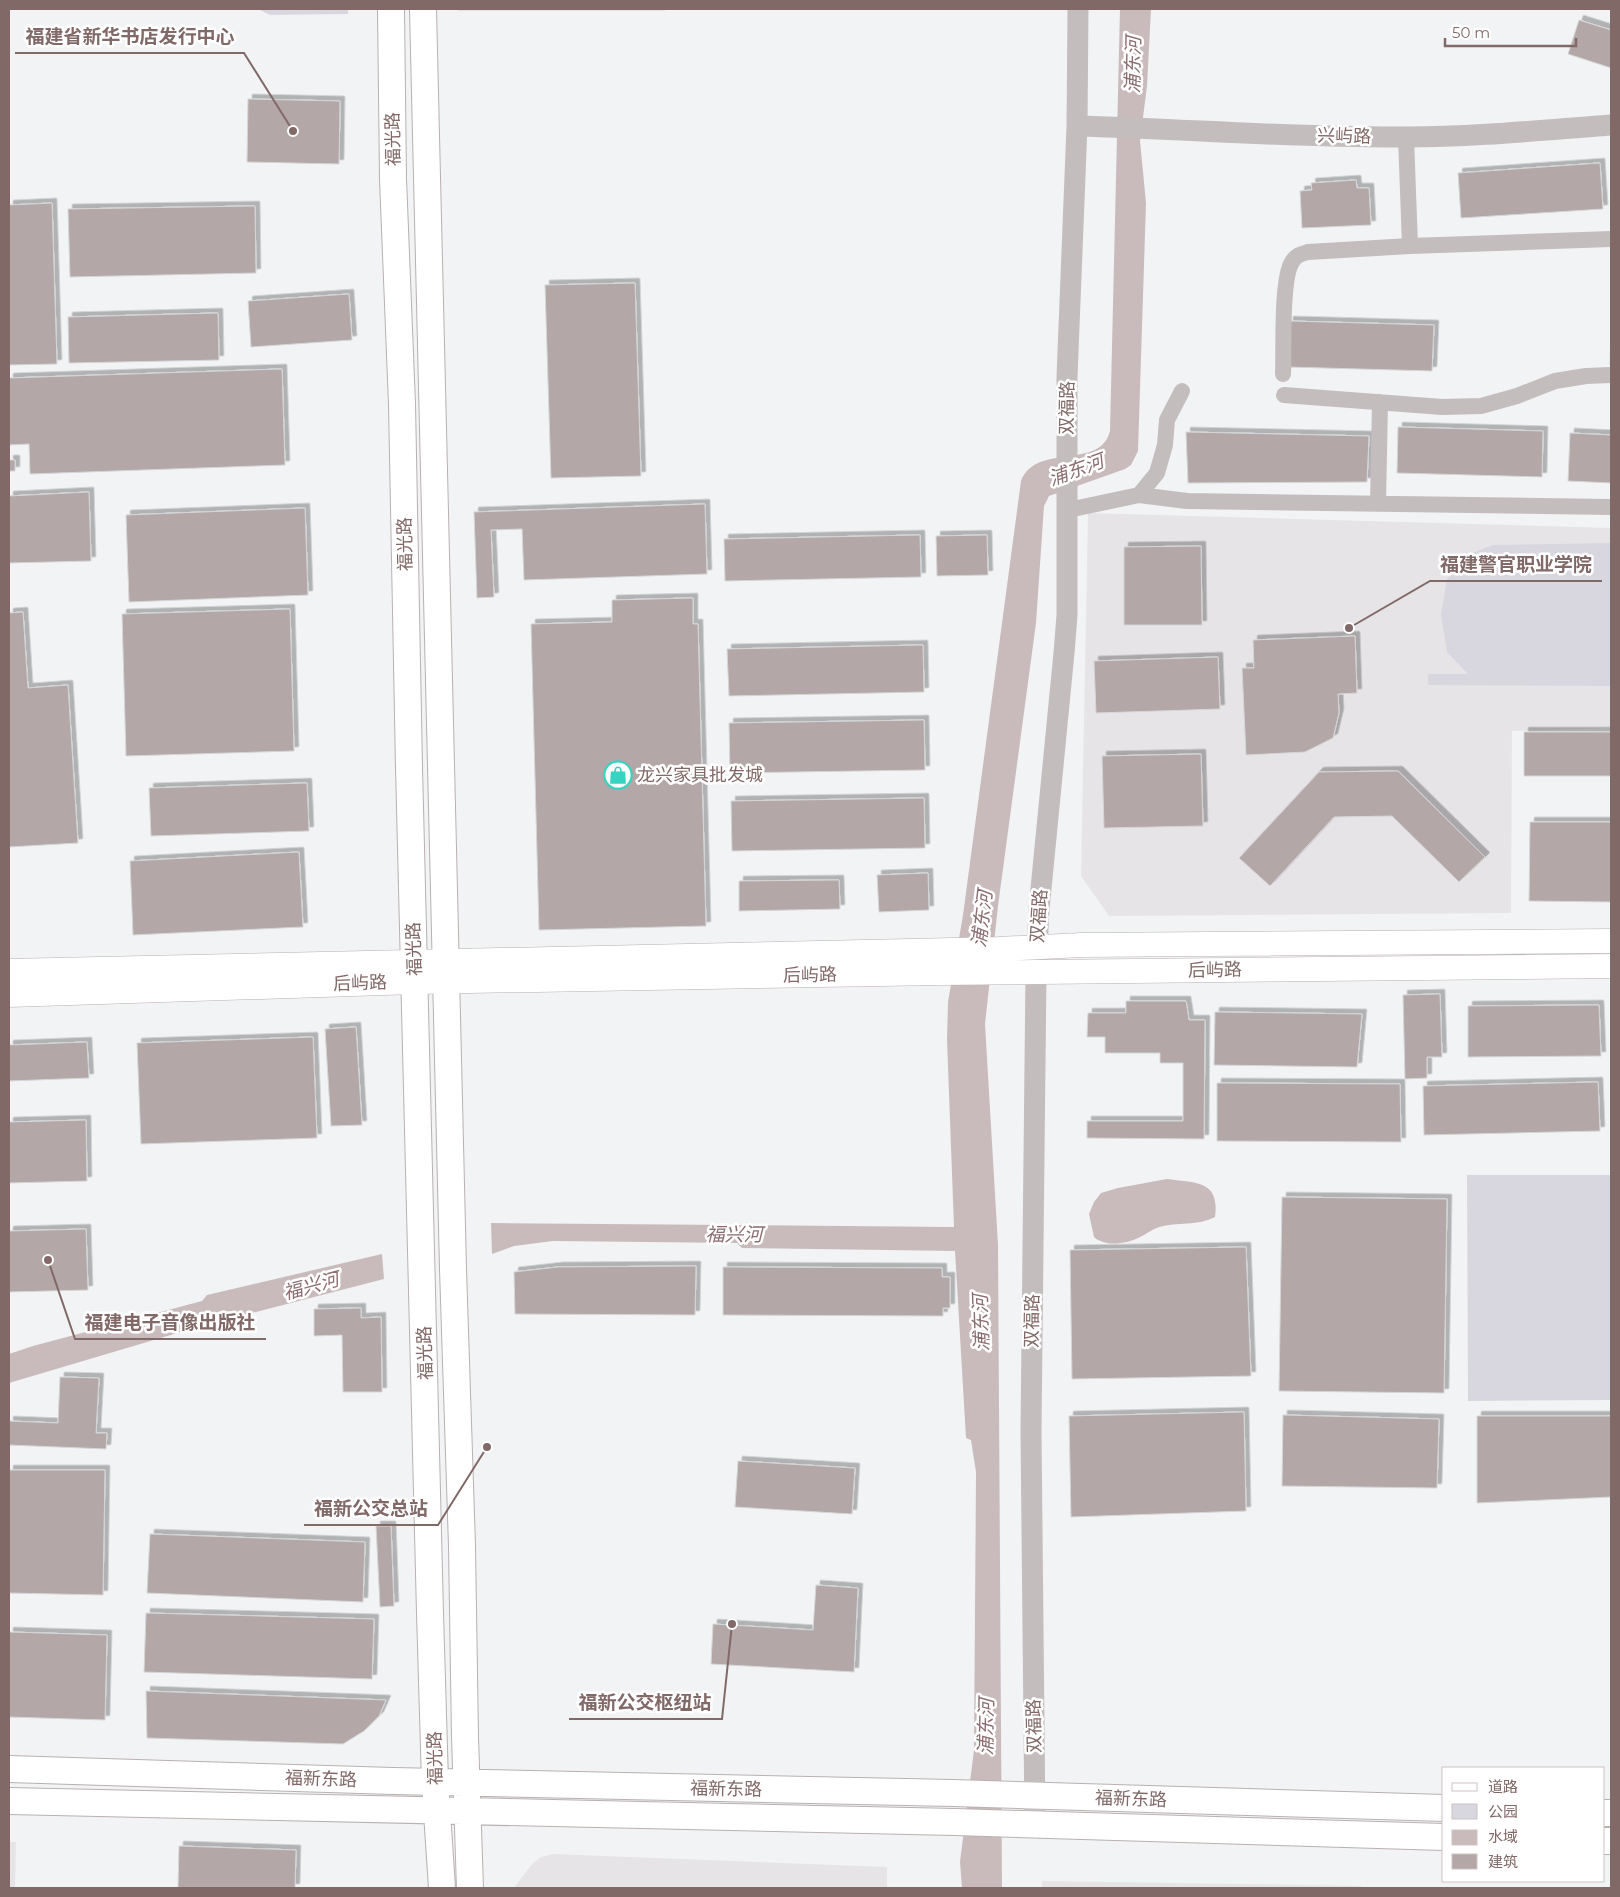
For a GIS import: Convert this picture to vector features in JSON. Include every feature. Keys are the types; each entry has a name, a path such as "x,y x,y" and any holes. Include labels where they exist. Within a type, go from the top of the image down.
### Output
{"main road":[{"name":"福光路","path":"391,9 393,180 402,404 414,971 435,1782 442,1888"},
{"name":"福光路","path":"423,9 470,1888"},
{"name":"后屿路","path":"446,971 1092,945 1611,941"},
{"name":"后屿路","path":"9,971 939,973 1611,966"},
{"name":"后屿路","path":"9,995 414,971"},
{"name":"福新东路","path":"9,1769 1442,1808"},
{"name":"福新东路","path":"9,1801 955,1822 1442,1837"}],"street":[{"name":"双福路","path":"1035,1825 1030,1431 1036,972 1039,909 1064,653 1068,579 1067,377 1077,126 1078,9"},
{"name":"兴屿路","path":"1077,126 1290,135 1406,137 1469,136 1611,125"},
{"path":"1406,137 1410,246"},
{"path":"1283,374 1286,275 1293,260 1299,254 1410,246 1611,239"},
{"path":"1284,395 1442,407 1481,406 1517,396 1556,381 1586,376 1611,375"},
{"path":"1139,495 1156,473 1165,445 1167,420 1182,391"},
{"path":"1378,504 1380,402"},
{"path":"1067,503 1139,495 1187,501 1611,507"}],"shaded area":[{"path":"1088,513 1611,528 1611,728 1512,731 1511,913 1109,916 1081,876"},
{"path":"9,1842 16,1842 15,1888 9,1888"},
{"path":"553,1854 887,1867 887,1888 514,1888 532,1864 541,1857"},
{"path":"1042,1881 1361,1886 1361,1888 1042,1888"}],"green space":[{"path":"258,9 348,9 348,14 270,15"},
{"path":"1611,543 1611,686 1428,685 1428,674 1468,674 1447,652 1441,615 1447,579 1470,554 1493,545"},
{"path":"1467,1175 1611,1175 1611,1400 1468,1401"}],"water":[{"path":"1120,9 1151,9 1147,86 1140,141 1146,203 1138,451 1131,465 1125,469 1049,496 1044,506 1036,623 998,906 985,1024 998,1245 1002,1888 962,1888 960,1862 974,1750 976,1472 971,1440 966,1438 955,1251 742,1248 737,1243 553,1241 514,1246 492,1254 491,1223 954,1227 947,1040 948,1002 963,915 1021,481 1029,469 1040,462 1094,450 1104,443 1110,431"},
{"path":"1167,1179 1196,1183 1210,1190 1216,1205 1215,1217 1202,1222 1159,1227 1138,1238 1121,1243 1104,1242 1094,1237 1089,1214 1094,1202 1101,1193"},
{"name":"福兴河","path":"382,1254 384,1279 201,1326 9,1383 9,1354 202,1301 207,1295"}],"building":[{"path":"665,9 665,10 458,10"},
{"path":"1579,20 1611,30 1611,68 1568,54"},
{"path":"248,99 340,101 339,164 247,162"},
{"path":"1600,163 1603,209 1461,218 1458,173"},
{"path":"1356,180 1357,188 1369,188 1371,225 1302,228 1300,191 1312,190 1311,183"},
{"path":"52,203 57,364 9,365 9,205"},
{"path":"255,206 256,273 70,277 68,209"},
{"path":"635,283 641,476 551,478 545,285"},
{"path":"349,294 352,340 251,347 248,301"},
{"path":"218,313 219,360 69,363 68,317"},
{"path":"1611,319 1611,365 1610,365"},
{"path":"1289,321 1434,325 1432,371 1288,367"},
{"path":"282,369 285,465 30,474 29,444 9,445 9,378"},
{"path":"1398,427 1543,431 1542,477 1397,473"},
{"path":"1186,432 1369,436 1367,482 1188,483"},
{"path":"1570,433 1611,435 1611,483 1568,481"},
{"path":"9,460 15,460 15,471 9,471"},
{"path":"89,492 91,561 9,563 9,496"},
{"path":"705,504 707,574 524,580 522,529 491,530 494,597 477,598 474,512"},
{"path":"305,508 308,595 129,602 126,515"},
{"path":"920,535 921,577 725,581 724,539"},
{"path":"987,535 988,575 937,576 936,536"},
{"path":"1201,546 1202,625 1124,625 1124,547"},
{"name":"龙兴家具批发城","path":"693,598 693,624 698,624 706,926 539,930 531,624 612,622 612,600"},
{"path":"290,609 294,751 126,756 122,614"},
{"path":"23,612 28,688 68,685 78,843 9,847 9,613"},
{"path":"1355,636 1357,693 1338,694 1339,713 1333,738 1305,752 1246,755 1242,668 1254,668 1253,640"},
{"path":"923,645 924,692 729,696 727,649"},
{"path":"1218,657 1220,709 1096,713 1094,661"},
{"path":"924,720 925,770 730,773 729,723"},
{"path":"1524,732 1611,732 1611,776 1524,776"},
{"path":"1201,754 1203,826 1104,828 1102,756"},
{"path":"1398,771 1485,857 1459,882 1392,816 1334,817 1270,886 1239,858 1319,772"},
{"path":"307,783 309,831 151,836 149,788"},
{"path":"924,798 925,848 732,851 731,801"},
{"path":"1530,822 1611,822 1611,902 1529,901"},
{"path":"299,852 303,927 133,935 130,861"},
{"path":"928,873 929,910 879,912 877,875"},
{"path":"839,880 840,909 739,911 739,881"},
{"path":"1440,994 1442,1057 1427,1057 1427,1078 1405,1079 1403,995"},
{"path":"1126,1001 1186,1001 1189,1020 1205,1020 1204,1139 1087,1138 1087,1121 1183,1121 1183,1063 1160,1063 1160,1053 1105,1053 1105,1037 1087,1037 1088,1013 1126,1013"},
{"path":"1599,1005 1601,1056 1468,1057 1468,1006"},
{"path":"1215,1012 1362,1014 1357,1067 1214,1065"},
{"path":"356,1027 362,1125 331,1126 325,1029"},
{"path":"313,1037 317,1138 141,1144 137,1043"},
{"path":"87,1042 89,1078 9,1081 9,1045"},
{"path":"1598,1082 1600,1131 1424,1135 1423,1086"},
{"path":"1217,1083 1400,1084 1401,1142 1217,1141"},
{"path":"86,1120 87,1181 9,1183 9,1122"},
{"path":"1282,1197 1447,1199 1444,1393 1279,1391"},
{"path":"86,1229 88,1290 9,1292 9,1231"},
{"path":"1246,1247 1251,1376 1072,1379 1070,1250"},
{"path":"696,1266 695,1315 515,1314 514,1272 558,1267"},
{"path":"723,1267 942,1268 942,1277 950,1277 950,1308 943,1308 943,1316 723,1315"},
{"path":"361,1308 361,1318 381,1317 382,1392 343,1392 342,1335 314,1336 314,1309"},
{"path":"60,1377 99,1378 96,1433 107,1433 106,1449 9,1445 9,1421 58,1423"},
{"path":"1244,1412 1246,1511 1071,1517 1069,1416"},
{"path":"1283,1415 1439,1419 1437,1488 1282,1486"},
{"path":"1477,1416 1611,1416 1611,1497 1477,1503"},
{"path":"738,1461 855,1468 852,1514 735,1507"},
{"path":"9,1470 105,1470 103,1595 9,1593"},
{"path":"376,1526 391,1526 394,1606 380,1607"},
{"path":"150,1534 365,1542 363,1602 147,1593"},
{"path":"816,1585 858,1588 854,1672 711,1664 713,1624 813,1630"},
{"path":"146,1613 374,1619 372,1679 144,1672"},
{"path":"9,1632 107,1635 105,1720 9,1717"},
{"path":"146,1691 386,1700 379,1716 364,1731 343,1744 147,1738"},
{"path":"179,1846 296,1850 295,1888 178,1888"}],"place":[{"name":"福建省新华书店发行中心","path":"293,131"},
{"name":"福建警官职业学院","path":"1349,628"},
{"name":"龙兴家具批发城","path":"618,775"},
{"name":"福建电子音像出版社","path":"48,1260"},
{"name":"福新公交总站","path":"487,1447"},
{"name":"福新公交枢纽站","path":"732,1624"}],"water label":[{"name":"浦东河","path":"1133,65"},
{"name":"浦东河","path":"1076,470"},
{"name":"浦东河","path":"982,919"},
{"name":"浦东河","path":"981,1323"},
{"name":"浦东河","path":"986,1727"}]}
